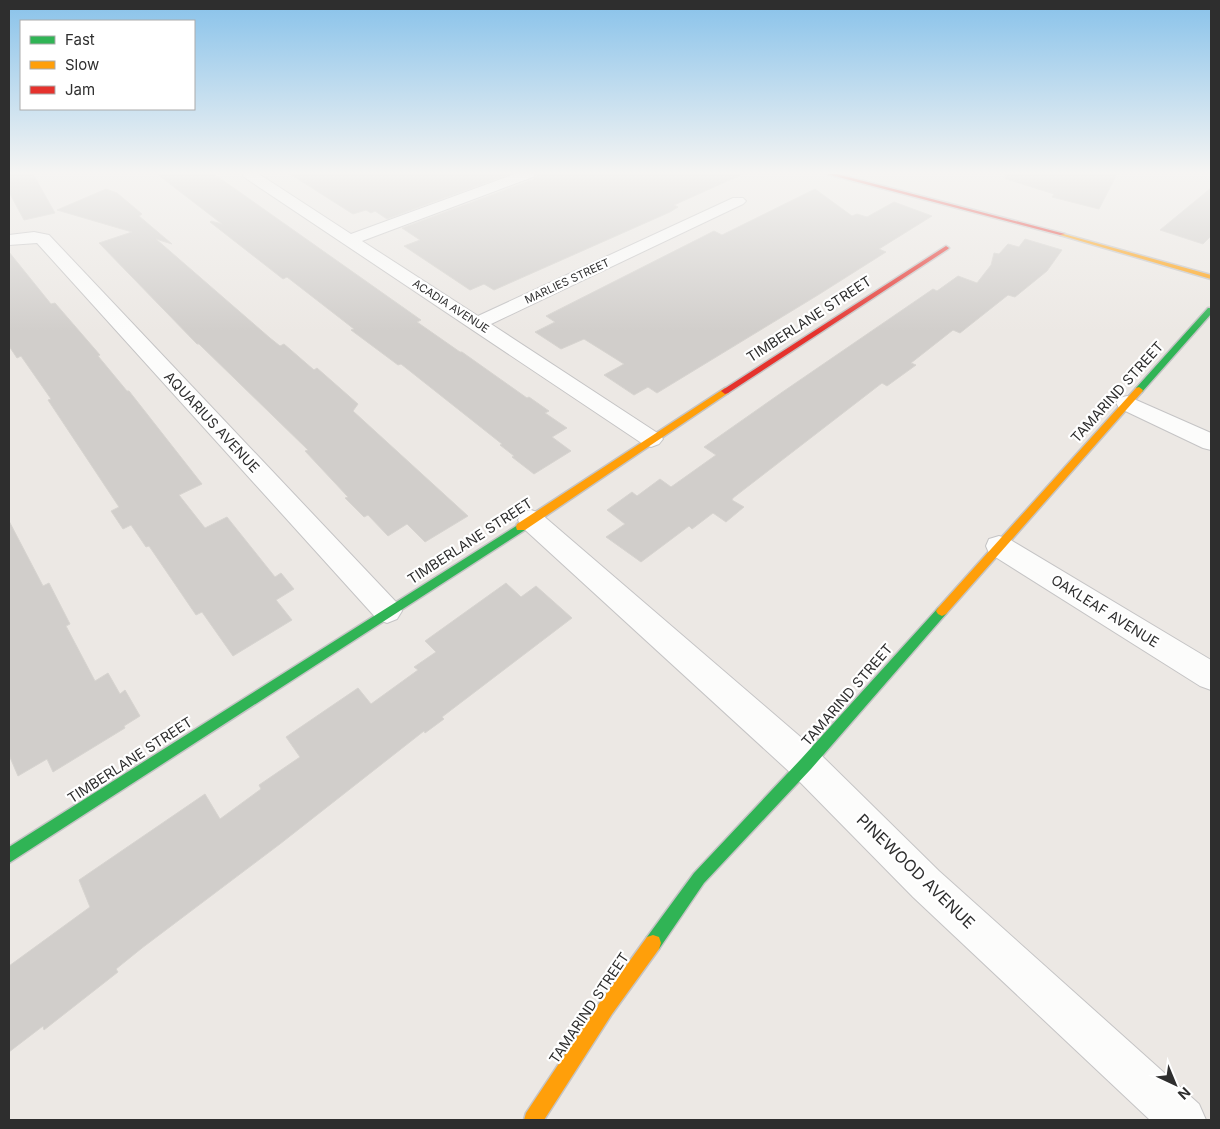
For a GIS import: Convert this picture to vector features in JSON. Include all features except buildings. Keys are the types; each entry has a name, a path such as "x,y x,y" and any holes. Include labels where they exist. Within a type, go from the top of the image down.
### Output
{"street":[{"name":"ACADIA AVENUE","path":"330,227 651,439"},
{"path":"350,240 386,227"},
{"name":"MARLIES STREET","path":"478,323 683,227"},
{"path":"1034,227 1211,277"},
{"name":"AQUARIUS AVENUE","path":"9,240 34,236 43,239 387,612"},
{"name":"TIMBERLANE STREET","path":"9,856 531,520 651,439 946,248"},
{"name":"TAMARIND STREET","path":"533,1120 606,1008 700,878 806,764 1211,310"},
{"path":"1127,402 1211,442"},
{"name":"PINEWOOD AVENUE","path":"531,520 806,764 926,884 1183,1120"},
{"name":"OAKLEAF AVENUE","path":"999,546 1211,676"}],"traffic: fast":[{"path":"1139,390 1211,310"},
{"path":"9,856 521,527"},
{"path":"653,943 699,878 806,764 942,611"}],"traffic: slow":[{"path":"1062,234 1211,277"},
{"path":"942,611 1139,390"},
{"path":"521,527 725,391"},
{"path":"533,1120 606,1008 653,943"}],"traffic: jam":[{"path":"1034,227 1062,234"},
{"path":"725,391 946,248"}]}
